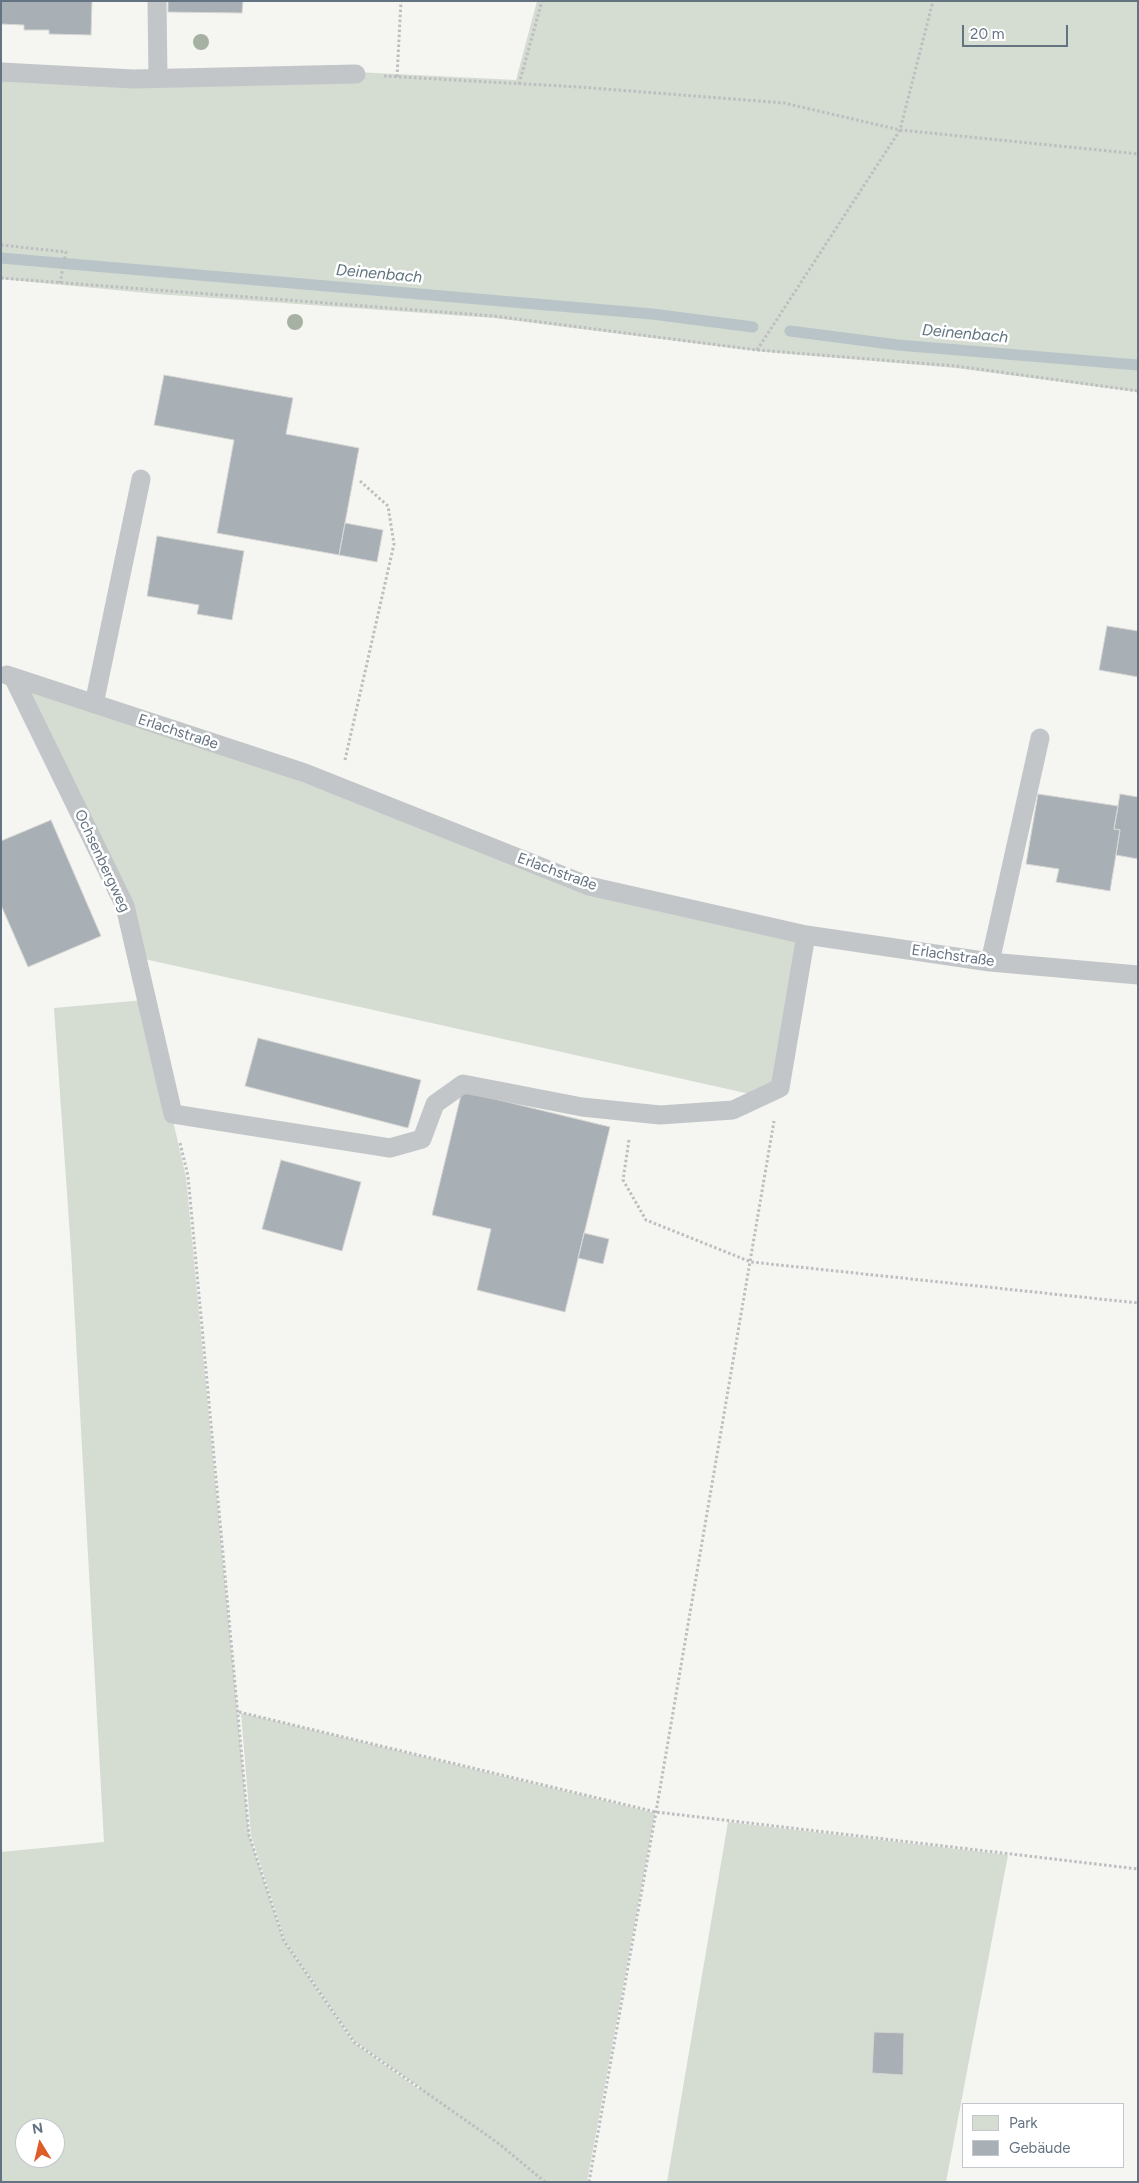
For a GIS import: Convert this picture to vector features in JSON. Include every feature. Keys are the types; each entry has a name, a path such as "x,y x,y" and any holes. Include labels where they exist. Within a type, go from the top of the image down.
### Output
{"lane":[{"path":"157,1 158,78"},
{"path":"1,72 158,78 356,74"},
{"path":"94,704 141,480"},
{"name":"Erlachstraße","path":"7,675 305,773 590,886 806,935 990,962 1138,975"},
{"name":"Ochsenbergweg","path":"7,675 126,906 174,1114"},
{"path":"990,962 1040,738"},
{"path":"174,1114 390,1148 422,1138 435,1104 463,1084 582,1107 660,1115 733,1110 780,1088 806,935"}],"path":[{"path":"397,77 401,1"},
{"path":"519,84 542,1"},
{"path":"757,350 900,130 933,1"},
{"path":"356,74 784,103 900,130 1138,154"},
{"path":"1,245 66,252 60,283"},
{"path":"1,278 494,316 757,350 956,366 1138,391"},
{"path":"339,787 394,544 388,506 360,481"},
{"path":"589,2182 656,1812 780,1088"},
{"path":"632,1112 623,1180 646,1220 750,1262 1138,1303"},
{"path":"174,1114 188,1176 249,1835 284,1941 354,2042 498,2143 545,2182"},
{"path":"239,1712 656,1812 1138,1869"}],"green space":[{"path":"537,1 1138,1 1138,392 956,368 756,351 494,318 157,294 1,279 1,66 133,76 356,72 516,80"},
{"path":"14,679 94,706 589,887 806,935 777,1100 140,958"},
{"path":"145,1000 186,1177 249,1835 284,1941 353,2042 420,2090 422,2089 354,2041 285,1941 251,1835 241,1713 655,1813 587,2182 1,2182 1,1852 104,1842 71,1250 54,1008"},
{"path":"728,1822 1008,1855 946,2182 667,2182"}],"building":[{"path":"1,1 92,1 91,35 49,34 49,30 24,30 24,25 1,24"},
{"path":"168,1 243,1 242,13 168,12"},
{"path":"164,375 293,398 286,434 359,448 339,555 217,533 234,440 154,425"},
{"path":"345,523 383,530 377,562 339,555"},
{"path":"157,536 244,551 232,620 197,614 199,605 147,596"},
{"path":"1107,626 1138,631 1138,677 1099,670"},
{"path":"1038,794 1118,806 1114,829 1120,830 1110,891 1056,882 1059,869 1026,864"},
{"path":"1120,794 1138,797 1138,859 1116,855 1120,830 1114,829"},
{"path":"51,820 101,936 28,967 1,905 1,841"},
{"path":"258,1038 421,1080 408,1128 245,1086"},
{"path":"462,1091 610,1127 565,1312 477,1290 491,1229 432,1215"},
{"path":"281,1160 361,1182 342,1251 262,1229"},
{"path":"584,1233 609,1239 603,1264 578,1258"},
{"path":"874,2032 904,2033 903,2075 872,2073"}],"waterway":[{"name":"Deinenbach","path":"1,258 652,314 753,327"},
{"name":"Deinenbach","path":"790,331 898,345 1138,365"}]}
